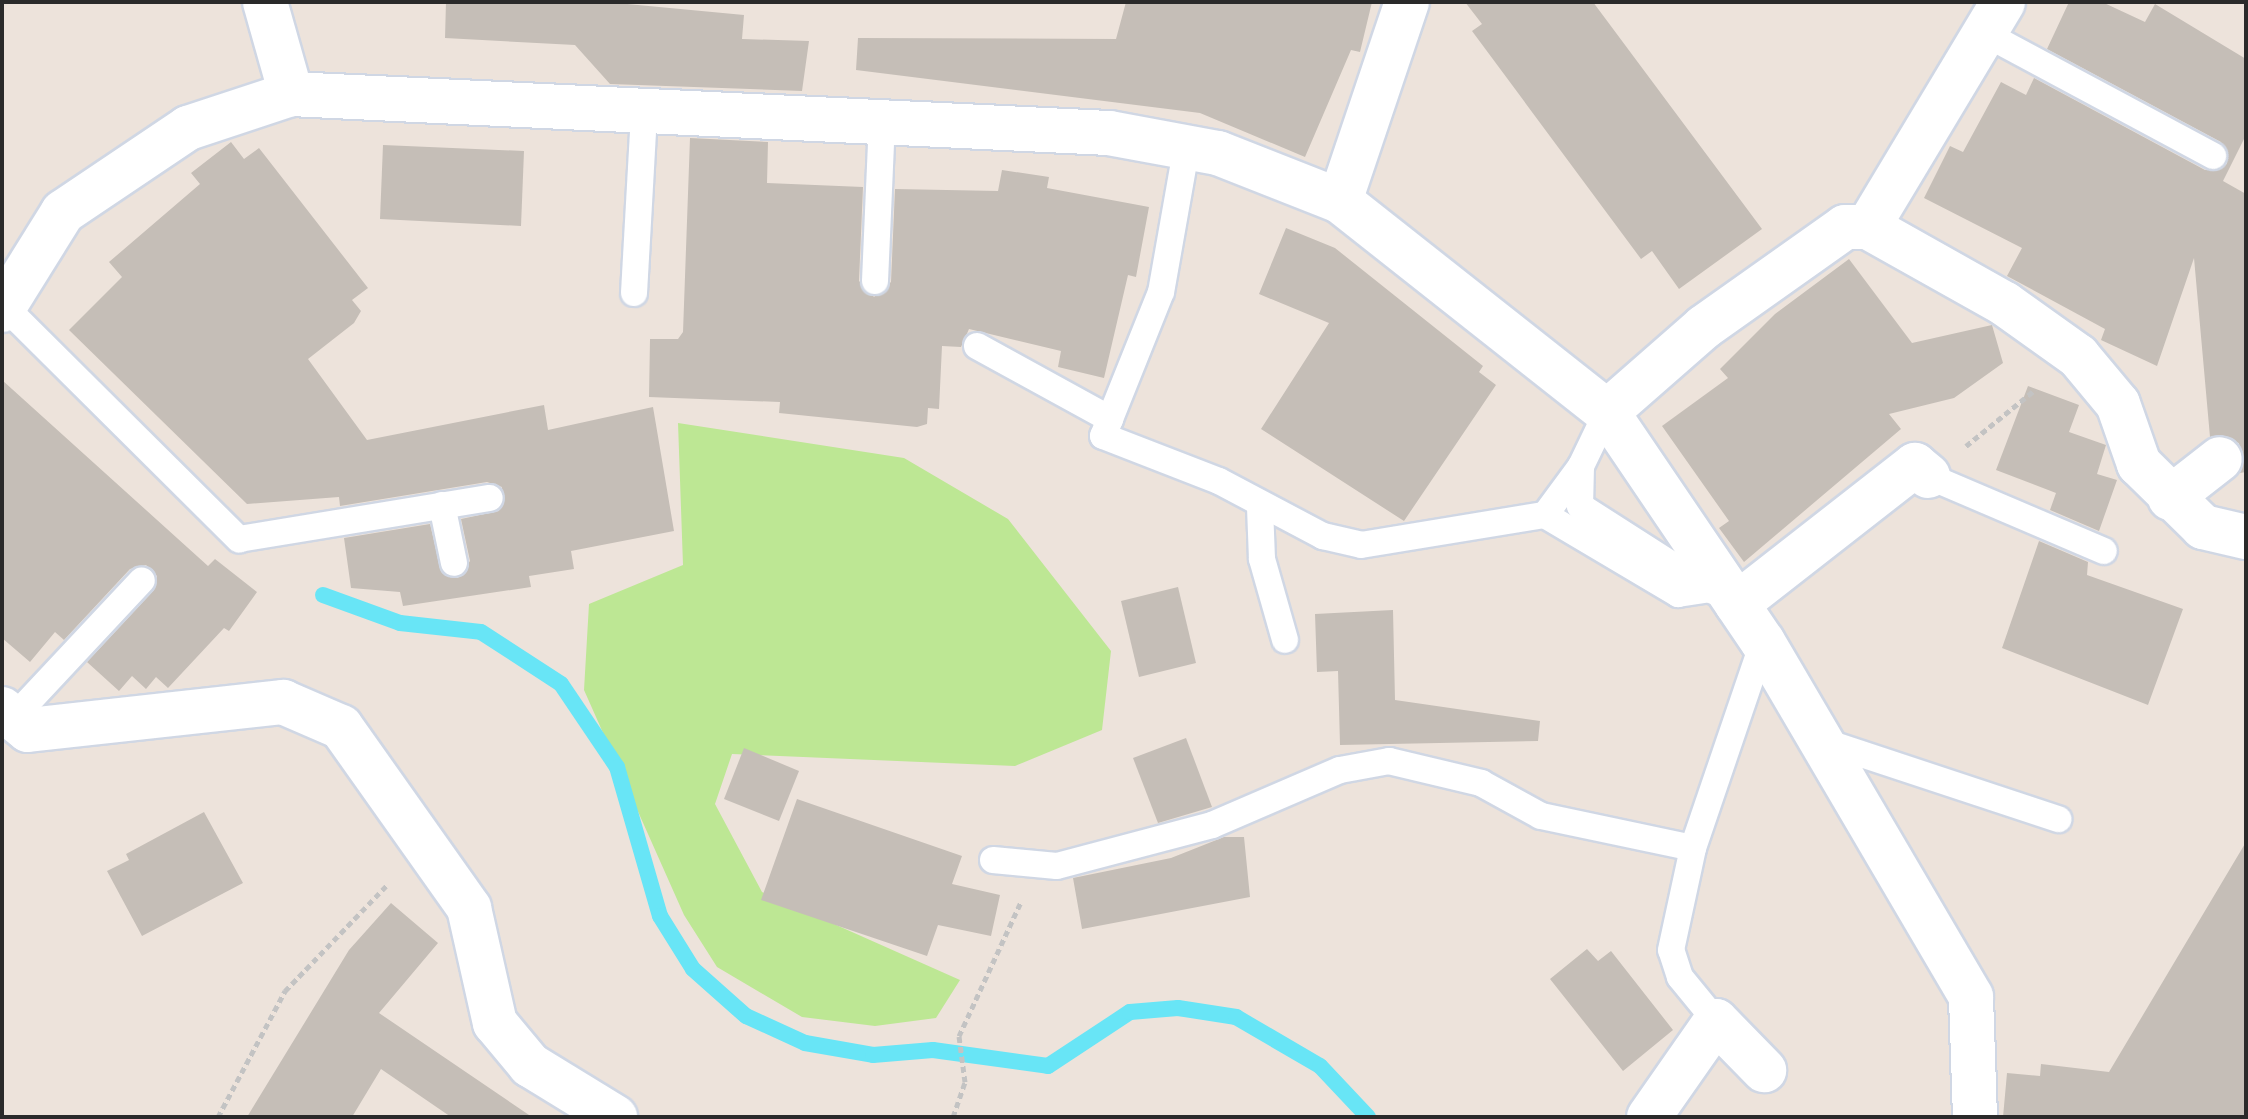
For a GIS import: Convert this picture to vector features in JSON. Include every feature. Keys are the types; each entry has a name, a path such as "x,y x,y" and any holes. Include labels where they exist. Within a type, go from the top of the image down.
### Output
{"street":[{"path":"265,2 291,94"},
{"path":"1340,201 1407,2"},
{"path":"1868,227 1994,18"},
{"path":"4,309 63,212 188,128 291,94 1109,133 1187,145 1340,201 1607,412 1722,596 1763,642 1971,997 1975,1117"},
{"path":"1607,412 1704,327 1845,227 1868,227 2005,304 2078,356 2118,404 2139,464 2170,498 2203,527 2246,537"},
{"path":"2170,498 2220,459"},
{"path":"1722,596 1915,465 1928,476"},
{"path":"8,713 28,730 283,702 341,727 469,908 495,1023 530,1065 615,1117"},
{"path":"1649,1117 1716,1021 1764,1070"}],"lane":[{"path":"1994,18 2213,156"},
{"path":"634,293 644,113"},
{"path":"875,281 882,123"},
{"path":"1187,145 1161,292 1103,436 1219,481 1260,507 1361,545 1545,515 1678,594 1722,596"},
{"path":"4,309 239,539 490,498"},
{"path":"977,346 1110,419"},
{"path":"1545,515 1581,466 1607,412"},
{"path":"1581,466 1580,506 1722,596"},
{"path":"1928,476 2104,551"},
{"path":"442,505 454,563"},
{"path":"1260,507 1262,559 1285,640"},
{"path":"8,713 142,580"},
{"path":"1716,1021 1680,977 1671,950 1693,848 1763,642"},
{"path":"1822,741 2058,819"},
{"path":"993,860 1057,866 1212,825 1340,770 1389,761 1481,783 1541,816 1693,848"}],"path":[{"path":"1928,476 2078,356"},
{"path":"218,1117 285,991 425,845"},
{"path":"953,1117 965,1082 959,1036 1010,938 1033,863"}],"green space":[{"path":"678,423 904,458 1008,519 1111,651 1102,730 1015,766 732,754 715,804 762,892 960,980 936,1018 875,1026 802,1017 717,967 684,915 584,690 589,604 683,565"}],"building":[{"path":"446,2 606,2 744,15 742,39 809,41 802,91 610,84 575,45 445,38"},
{"path":"1126,2 1372,2 1360,52 1351,50 1305,157 1200,113 856,70 858,38 1116,39"},
{"path":"1465,2 1593,2 1762,229 1679,289 1652,251 1641,259 1472,31 1482,24"},
{"path":"2069,2 2102,2 2145,22 2155,4 2246,59 2246,135 2223,181 2246,194 2246,472 2240,473 2239,443 2210,437 2194,258 2157,366 2101,340 2105,329 2007,276 2022,248 1924,198 1950,146 1963,152 2001,82 2026,95 2034,78 2205,170 2227,164 2221,142 2047,49"},
{"path":"690,138 768,142 767,183 863,187 859,281 874,297 891,282 895,189 998,191 1002,170 1049,177 1047,188 1149,207 1136,277 1128,275 1104,378 1058,367 1061,351 969,329 961,347 942,346 939,409 928,408 927,424 917,427 779,413 780,402 649,397 650,339 678,339 683,332"},
{"path":"231,142 244,159 259,148 368,288 352,300 361,311 354,323 308,359 367,440 544,405 548,430 653,407 674,531 571,551 574,569 529,576 531,587 403,606 400,592 351,588 344,538 430,524 442,573 458,578 470,561 461,519 499,511 502,487 487,482 340,506 339,497 247,504 69,330 122,277 109,262 200,184 191,173"},
{"path":"383,145 524,151 521,226 380,219"},
{"path":"1286,228 1335,248 1483,366 1479,372 1496,385 1404,521 1261,429 1329,323 1259,294"},
{"path":"1849,259 1912,343 1992,325 2003,363 1954,398 1889,414 1901,429 1744,562 1719,528 1729,521 1662,426 1728,378 1720,369 1775,314"},
{"path":"2,380 208,566 215,559 257,592 229,631 224,628 168,688 156,677 146,689 132,676 119,691 87,662 154,590 157,576 146,565 130,569 64,640 55,632 30,662 2,638"},
{"path":"2028,386 2079,405 2069,432 2106,445 2097,474 2117,480 2099,531 2050,510 2056,493 1996,470"},
{"path":"2039,541 2088,562 2087,575 2183,609 2148,705 2002,648"},
{"path":"1178,587 1196,663 1139,677 1121,601"},
{"path":"1393,610 1395,700 1540,721 1538,741 1340,745 1338,671 1317,672 1315,614"},
{"path":"1186,738 1212,807 1158,823 1133,758"},
{"path":"744,748 799,771 779,821 724,799"},
{"path":"797,799 962,856 952,884 1000,895 991,936 938,925 927,956 761,900"},
{"path":"204,812 243,883 142,936 107,871 129,860 126,854"},
{"path":"1224,837 1244,837 1250,897 1082,929 1073,878 1171,858"},
{"path":"2246,842 2246,1117 2003,1117 2007,1073 2040,1076 2041,1064 2109,1072"},
{"path":"391,903 438,943 379,1013 532,1117 451,1117 381,1069 352,1117 247,1117 349,950"},
{"path":"1587,949 1598,961 1611,951 1673,1030 1623,1071 1550,979"}],"waterway":[{"path":"323,595 400,623 481,632 561,684 617,767 660,916 693,969 746,1016 805,1043 873,1055 933,1050 1048,1066 1130,1012 1178,1008 1236,1017 1320,1066 1368,1117"}]}
